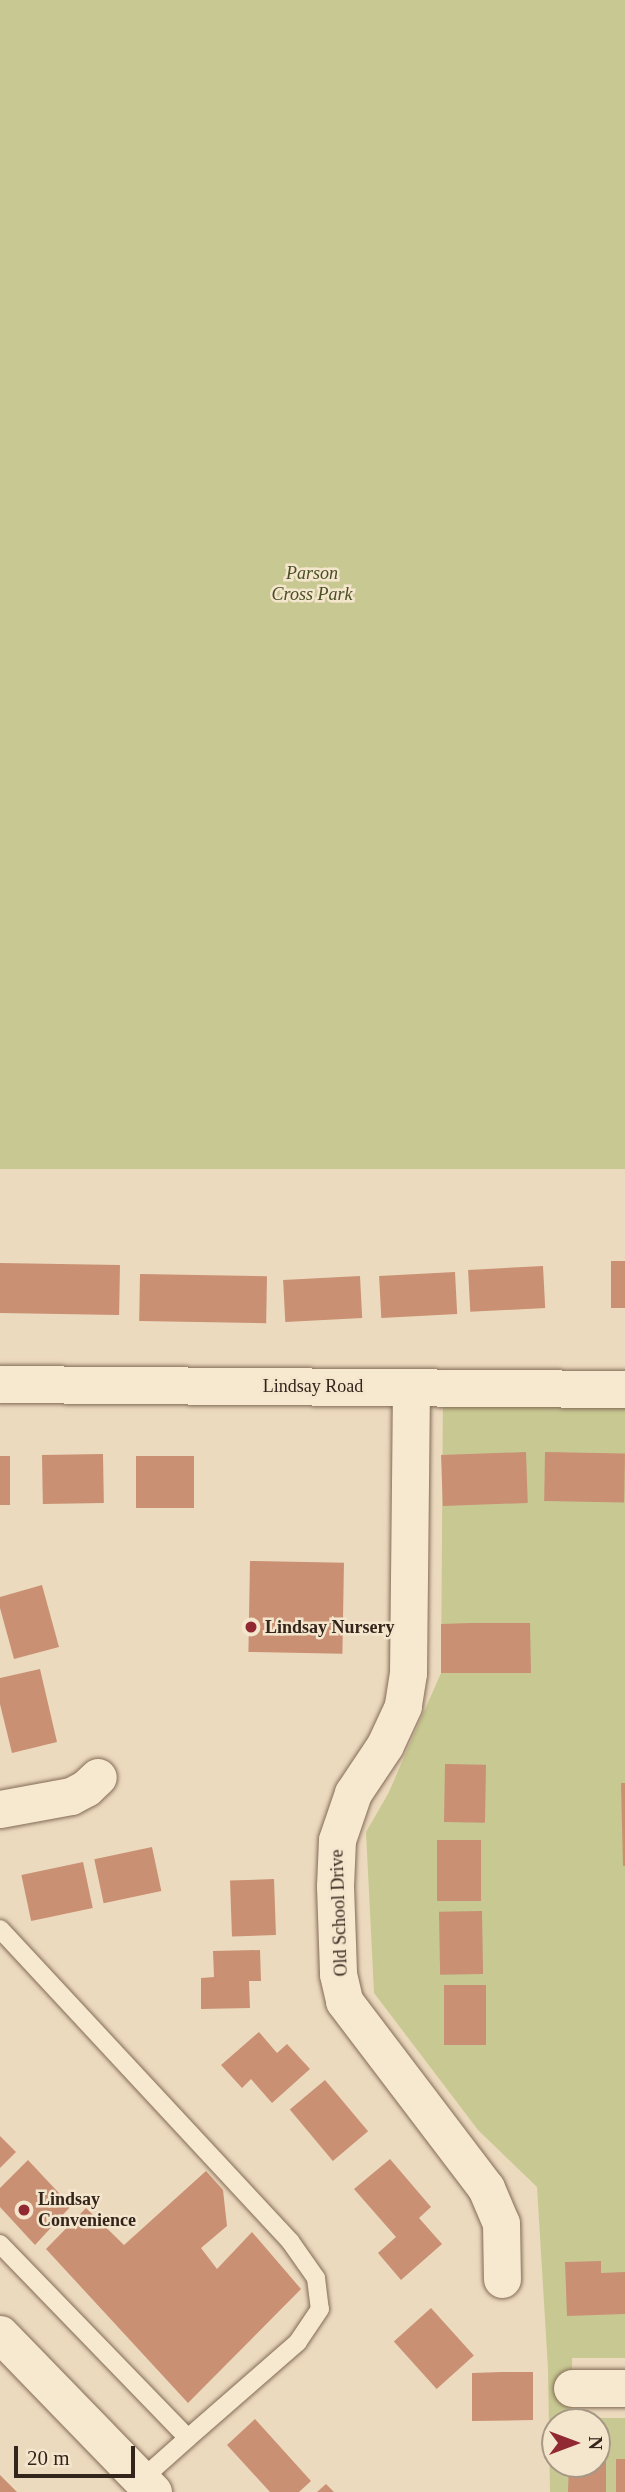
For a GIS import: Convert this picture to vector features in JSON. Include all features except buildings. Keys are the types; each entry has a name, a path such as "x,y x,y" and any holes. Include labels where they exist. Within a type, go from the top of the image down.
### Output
{"street":[{"name":"Lindsay Road","path":"0,1384 625,1389"},
{"name":"Old School Drive","path":"411,1387 408,1673 403,1706 385,1745 353,1793 337,1840 338,1974 344,2001 486,2188 501,2223 502,2278"},
{"path":"0,1810 71,1796 98,1777"},
{"path":"0,2334 147,2486"},
{"path":"572,2388 625,2388"}],"lane":[{"path":"0,1928 290,2241 316,2278 320,2309 298,2342 188,2438 147,2486"},
{"path":"0,2244 188,2438"}],"green space":[{"name":"Parson Cross Park","path":"0,0 625,0 625,1169 0,1169"},
{"path":"443,1387 625,1389 625,2358 572,2358 573,2408 549,2408 537,2187 478,2130 374,1993 366,1832 388,1794 441,1673"},
{"path":"611,2418 625,2418 625,2492 550,2492 550,2478 611,2478"}],"place":[{"name":"Lindsay Nursery","path":"251,1627"},
{"name":"Lindsay Convenience","path":"24,2210"}]}
